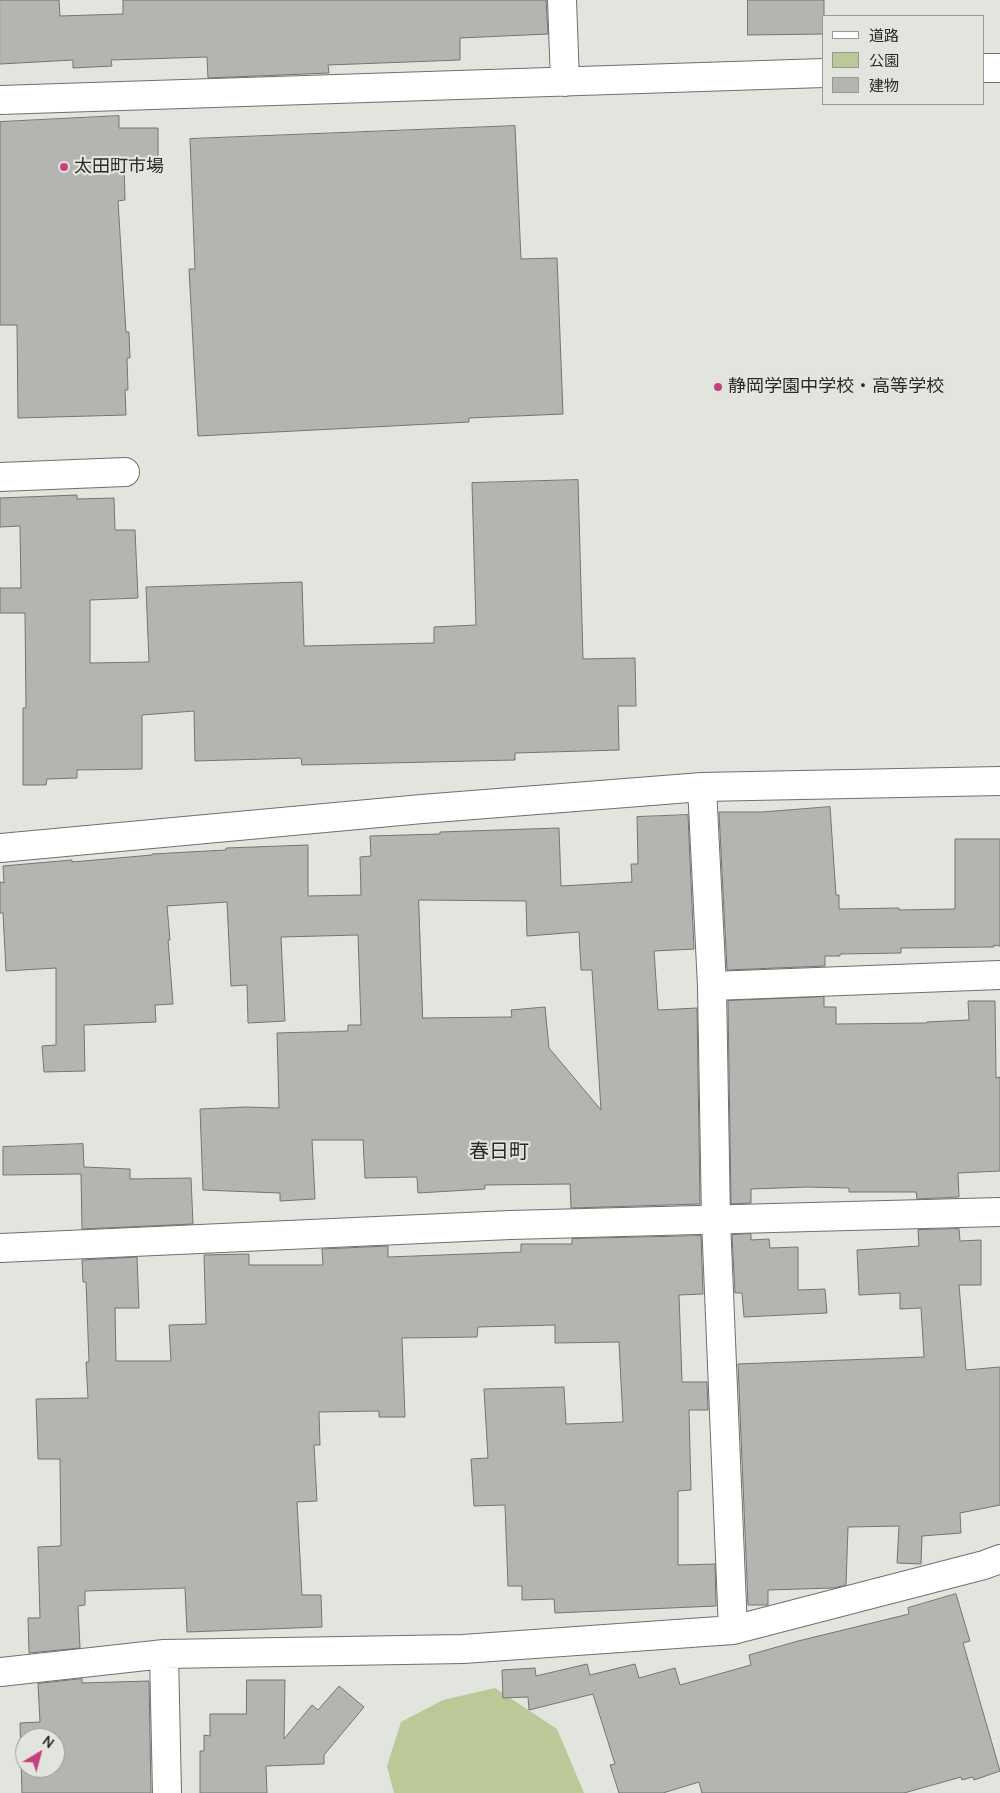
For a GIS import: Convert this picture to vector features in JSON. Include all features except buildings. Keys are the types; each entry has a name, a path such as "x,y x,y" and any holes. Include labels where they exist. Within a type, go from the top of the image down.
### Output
{"street":[{"path":"562,0 565,82"},
{"path":"985,68 1000,68"},
{"path":"0,100 822,73"},
{"path":"0,477 125,472"},
{"path":"0,848 422,809 702,787 1000,781"},
{"path":"702,787 712,986 716,1220 733,1630"},
{"path":"712,986 1000,975"},
{"path":"0,1248 500,1226 1000,1212"},
{"path":"0,1672 164,1654 463,1649 733,1630 984,1565 1000,1559"},
{"path":"164,1654 167,1793"}],"green space":[{"path":"495,1688 557,1729 584,1793 394,1793 387,1766 401,1722 443,1700"}],"place":[{"name":"太田町市場","path":"64,167"},
{"name":"静岡学園中学校・高等学校","path":"718,387"}],"district":[{"name":"春日町","path":"499,1152"}]}
